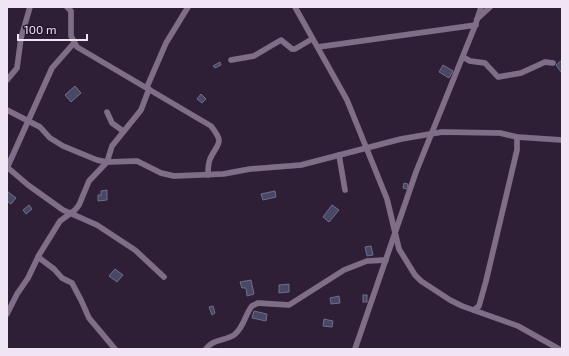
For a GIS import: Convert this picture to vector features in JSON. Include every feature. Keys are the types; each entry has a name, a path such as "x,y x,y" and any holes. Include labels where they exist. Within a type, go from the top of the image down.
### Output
{"street":[{"path":"7,80 17,68 21,38 30,7"},
{"path":"67,7 71,11 71,36 74,43 78,47 202,119 215,131 219,138 219,146 210,159 208,175"},
{"path":"7,314 17,294 28,278 38,257 60,221 79,205 89,181 107,162 112,146 141,110 150,77 170,36 188,7"},
{"path":"295,7 347,100 365,150 392,215 394,236 405,261 421,281 446,297 518,326 559,349"},
{"path":"355,349 416,172 463,57 481,7"},
{"path":"318,47 476,22 490,7"},
{"path":"231,60 254,56 281,40 292,49 295,49 312,39"},
{"path":"74,43 52,68 7,168 28,185 70,214 97,225 135,250 164,277"},
{"path":"463,57 470,61 485,63 498,77 521,73 545,62 553,62"},
{"path":"136,81 150,77"},
{"path":"7,110 40,127 50,138 63,146 107,162 141,162 161,174 169,175 208,175 250,169 301,165 365,150 401,139 442,132 485,133 562,140"},
{"path":"107,112 112,123 123,131"},
{"path":"476,308 517,150 517,137"},
{"path":"339,155 345,190"},
{"path":"38,257 54,269 62,278 72,283 82,300 89,318 115,349"},
{"path":"206,349 213,343 234,335 252,306 258,304 289,305 344,270 367,261 386,260"}],"building":[{"path":"562,60 562,71 561,72 556,65"},
{"path":"220,62 221,65 215,68 213,66"},
{"path":"443,65 453,71 449,78 439,72"},
{"path":"75,86 81,93 71,102 65,95"},
{"path":"201,94 206,99 202,103 197,99"},
{"path":"404,183 408,184 407,189 403,188"},
{"path":"107,190 107,200 98,201 98,195 101,195 101,191"},
{"path":"7,191 16,198 11,204 7,201"},
{"path":"275,191 276,197 263,200 261,194"},
{"path":"29,205 32,209 26,214 23,210"},
{"path":"332,205 339,210 329,222 323,217"},
{"path":"371,246 373,255 367,256 365,247"},
{"path":"115,269 123,275 117,282 109,276"},
{"path":"251,280 254,294 247,296 246,288 242,288 240,282"},
{"path":"289,284 289,292 279,293 279,285"},
{"path":"363,295 367,295 367,302 363,302"},
{"path":"339,296 340,303 331,304 330,298"},
{"path":"213,306 215,313 212,315 209,307"},
{"path":"254,311 267,314 266,321 252,318"},
{"path":"324,319 333,321 332,327 323,326"}]}
